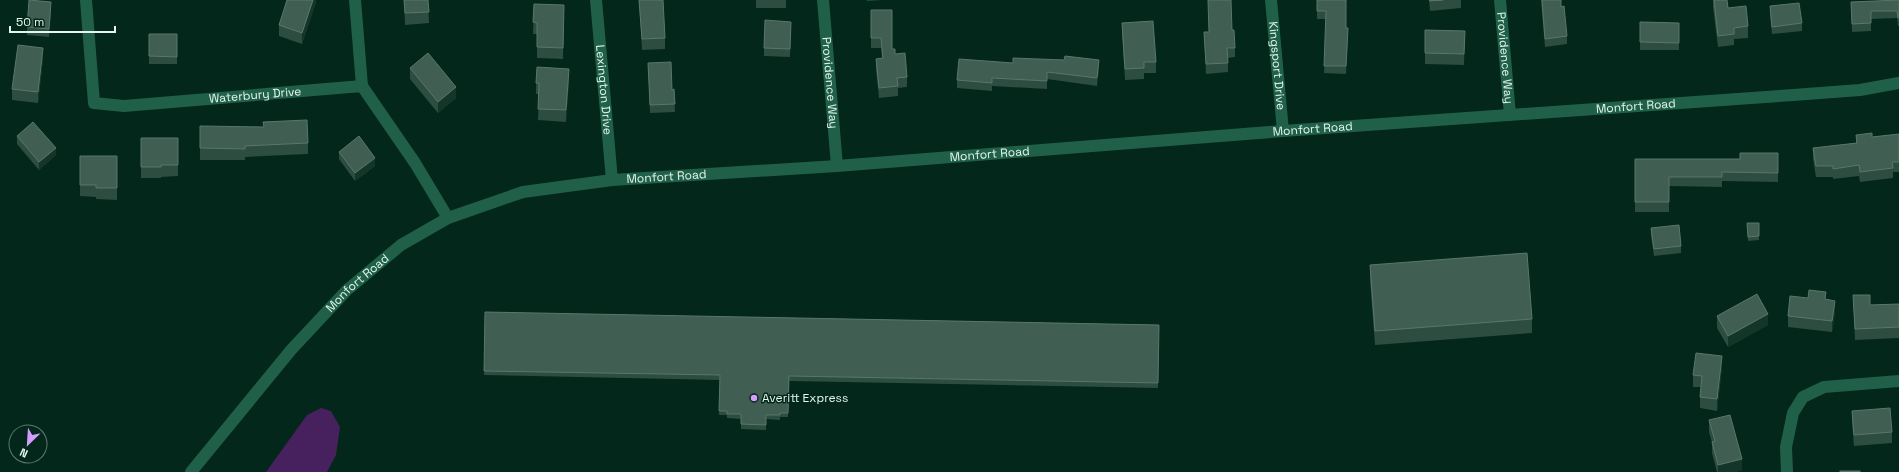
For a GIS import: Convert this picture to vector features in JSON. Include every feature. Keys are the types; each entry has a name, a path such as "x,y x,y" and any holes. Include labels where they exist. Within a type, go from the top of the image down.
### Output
{"street":[{"name":"Waterbury Drive","path":"86,0 94,103 124,106 362,86"},
{"path":"355,0 362,86 415,163 448,218"},
{"name":"Lexington Drive","path":"596,0 612,180"},
{"name":"Providence Way","path":"823,0 837,166"},
{"name":"Kingsport Drive","path":"1271,0 1283,131"},
{"name":"Providence Way","path":"1500,0 1510,115"},
{"name":"Monfort Road","path":"191,472 291,350 348,290 401,245 448,218 523,192 612,180 837,166 1283,131 1793,96 1860,90 1899,83"},
{"path":"1787,472 1787,440 1793,413 1803,397 1824,387 1899,381"}],"shaded area":[{"path":"321,408 331,411 340,427 336,455 327,472 266,472 307,415"}],"building":[{"path":"29,0 51,2 49,29 27,27"},
{"path":"287,0 313,0 302,33 279,25"},
{"path":"404,0 428,0 429,12 405,13"},
{"path":"639,0 663,0 665,38 642,39"},
{"path":"1208,0 1231,0 1232,30 1234,30 1235,48 1227,48 1228,63 1206,64 1204,32 1209,32"},
{"path":"1317,0 1346,0 1346,28 1348,28 1346,66 1324,66 1326,11 1317,11"},
{"path":"1542,0 1561,0 1561,7 1564,6 1567,36 1545,39"},
{"path":"1714,0 1727,0 1728,8 1746,6 1748,26 1734,28 1734,34 1718,36"},
{"path":"1899,0 1899,18 1897,11 1871,11 1871,23 1852,24 1851,2"},
{"path":"1799,3 1802,23 1772,27 1770,6"},
{"path":"534,4 564,5 563,48 537,47 537,23 533,22"},
{"path":"871,10 892,10 892,49 895,49 895,54 905,53 907,77 897,78 898,86 879,88 876,59 883,58 881,38 871,38"},
{"path":"765,20 791,22 790,49 764,48"},
{"path":"1153,21 1156,62 1144,62 1144,68 1125,69 1122,23"},
{"path":"1640,22 1679,23 1679,43 1640,42"},
{"path":"1425,30 1465,31 1464,54 1425,53"},
{"path":"149,34 177,34 177,57 149,56"},
{"path":"18,45 43,48 38,92 12,89"},
{"path":"428,53 456,87 438,102 410,68"},
{"path":"1065,56 1099,60 1097,78 1047,72 1047,81 992,78 992,83 957,80 959,59 1013,63 1013,58 1064,60"},
{"path":"671,62 672,90 674,89 675,104 650,105 648,63"},
{"path":"537,67 569,69 566,110 538,109 539,83 536,83"},
{"path":"307,120 308,143 245,146 245,149 200,148 200,126 264,127 263,122"},
{"path":"33,122 56,148 39,162 17,136"},
{"path":"1872,133 1872,137 1899,134 1899,162 1892,162 1893,168 1860,172 1859,165 1833,169 1833,166 1816,166 1813,148 1857,143 1856,135"},
{"path":"359,136 375,158 355,173 339,152"},
{"path":"141,138 178,138 178,165 141,167"},
{"path":"1740,153 1778,153 1778,173 1722,172 1722,177 1669,177 1669,202 1635,202 1635,159 1740,159"},
{"path":"80,156 117,156 117,188 96,188 96,185 80,185"},
{"path":"1747,223 1759,223 1759,236 1748,237"},
{"path":"1679,225 1681,246 1654,249 1651,228"},
{"path":"1527,253 1532,319 1375,331 1370,265"},
{"path":"1809,290 1826,292 1825,299 1835,301 1832,321 1788,316 1790,296 1808,298"},
{"path":"1757,294 1768,314 1728,336 1717,316"},
{"path":"1853,295 1870,295 1870,305 1899,304 1899,327 1855,329"},
{"path":"485,312 1159,325 1158,383 789,376 788,413 780,413 780,415 766,415 766,425 741,424 741,414 727,414 727,411 719,411 720,375 484,371"},
{"path":"1696,353 1722,356 1717,399 1700,397 1702,376 1693,375"},
{"path":"1890,408 1892,432 1854,435 1852,411"},
{"path":"1730,415 1742,459 1718,465 1712,442 1715,441 1709,420"},
{"path":"1860,471 1860,472 1840,472"}],"place":[{"name":"Averitt Express","path":"754,398"}]}
